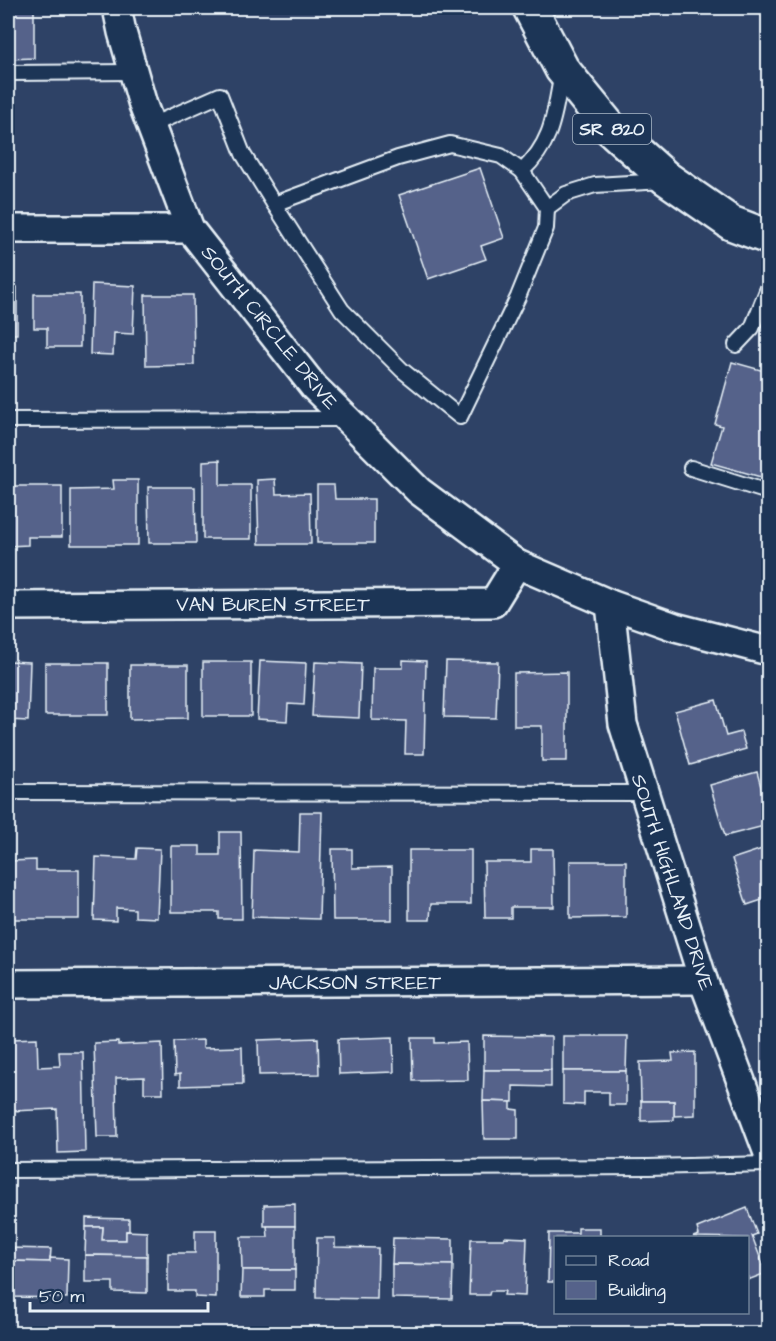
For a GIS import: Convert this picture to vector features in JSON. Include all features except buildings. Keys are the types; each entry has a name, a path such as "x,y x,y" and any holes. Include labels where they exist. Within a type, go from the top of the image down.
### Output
{"highway":[{"name":"SR 820","path":"530,8 562,69 611,129 670,181 731,223 756,229"}],"street":[{"name":"SOUTH CIRCLE DRIVE","path":"117,8 134,72 190,229 314,387 419,491 516,564 610,604 675,627 768,651"},
{"path":"8,229 190,229"},
{"name":"VAN BUREN STREET","path":"8,606 493,603 516,564"},
{"name":"SOUTH HIGHLAND DRIVE","path":"610,604 623,724 703,980 768,1153"},
{"name":"JACKSON STREET","path":"8,984 703,980"}],"lane":[{"path":"522,171 544,146 552,125 562,69"},
{"path":"8,73 134,72"},
{"path":"152,125 220,95 243,153 274,204 342,310 402,370 460,417 518,297 546,228 547,208 522,171 501,156 450,144 398,158 274,204"},
{"path":"547,208 566,194 595,185 670,181"},
{"path":"736,345 752,328 768,288"},
{"path":"8,420 347,419"},
{"path":"691,468 768,492"},
{"path":"8,792 644,793"},
{"path":"8,1170 649,1167 768,1164"}]}
